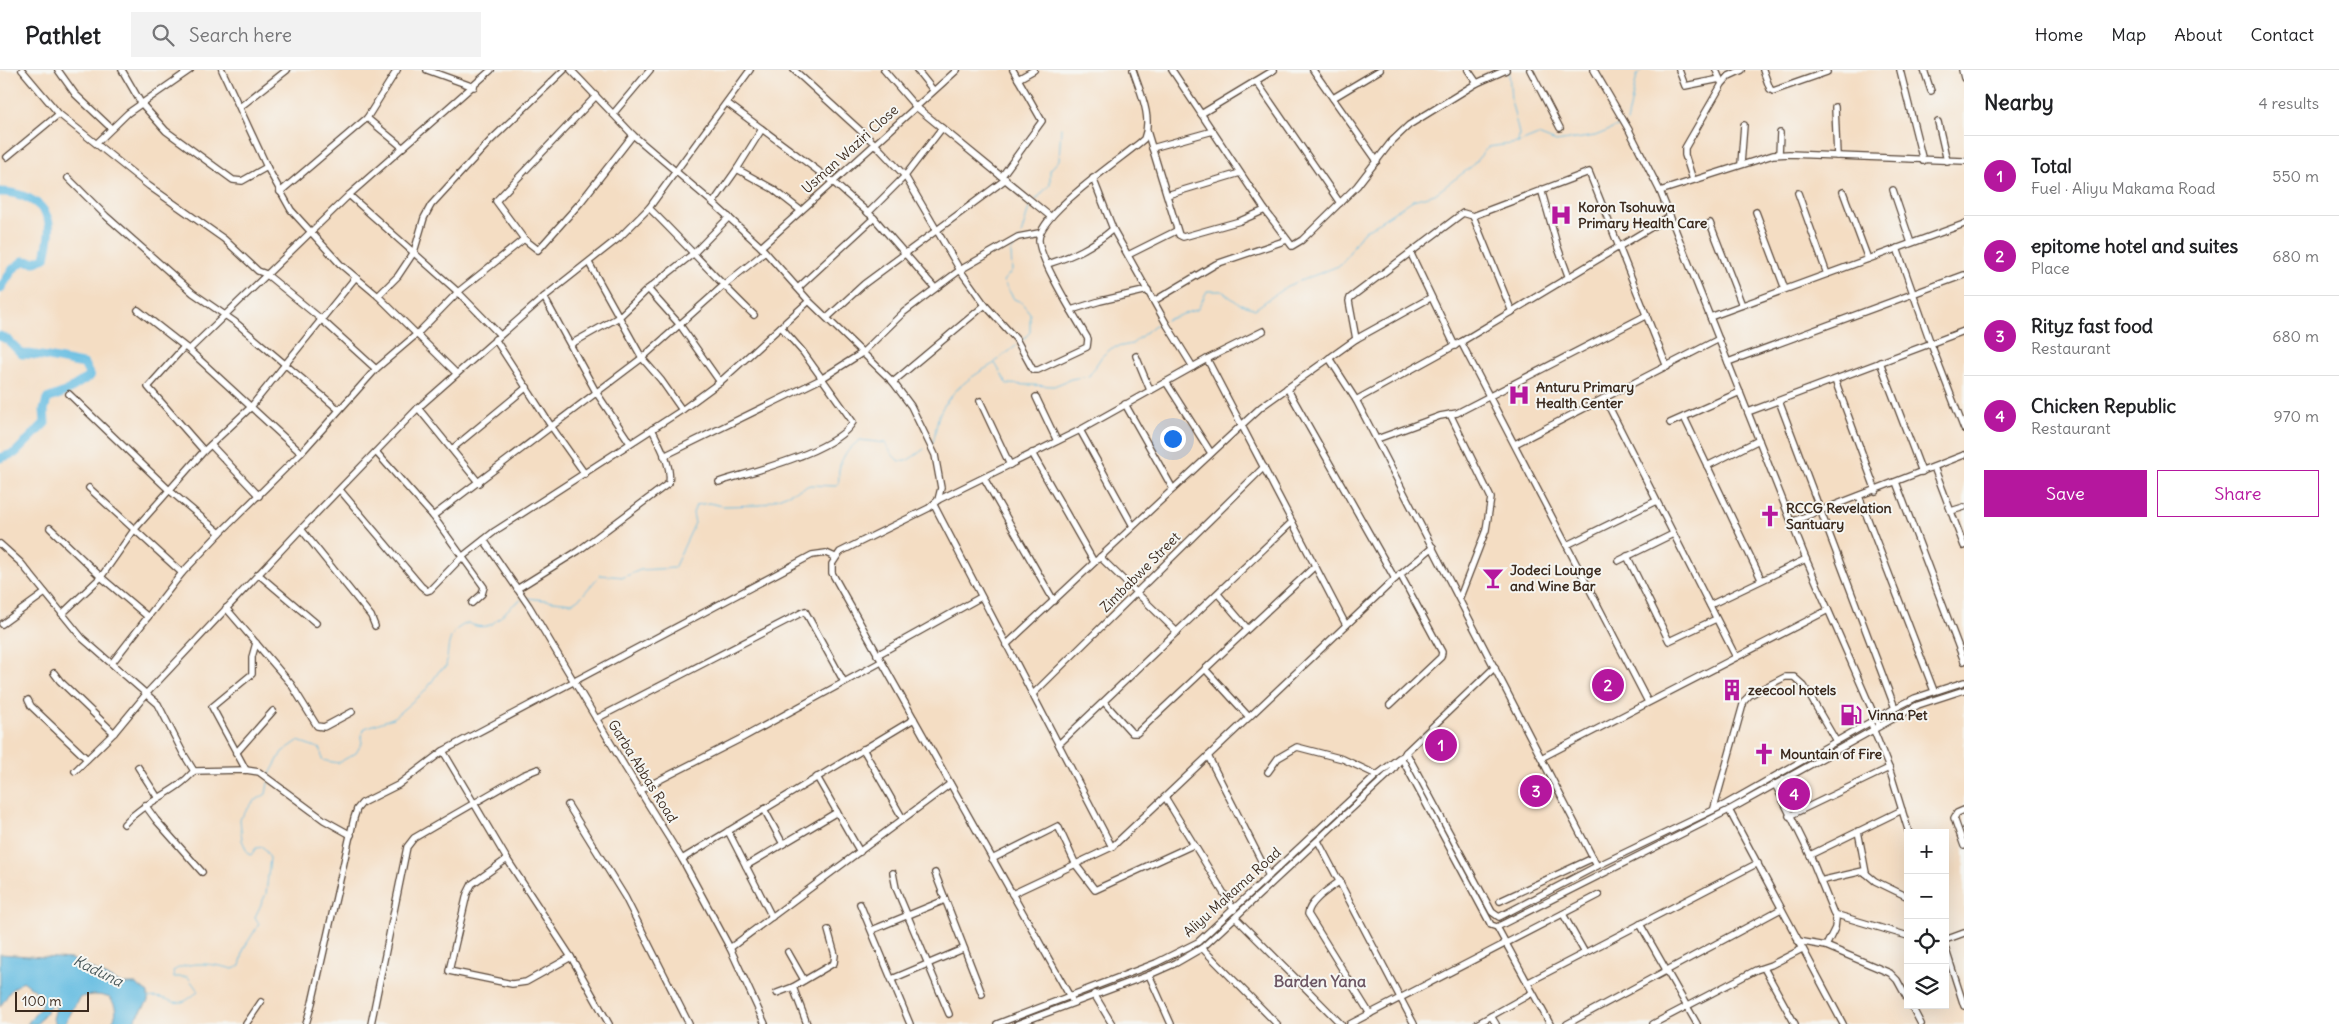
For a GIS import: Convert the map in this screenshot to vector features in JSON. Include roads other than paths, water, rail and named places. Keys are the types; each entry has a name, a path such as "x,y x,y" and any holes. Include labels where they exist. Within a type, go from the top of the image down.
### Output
{"street":[{"path":"22,70 59,114 149,186 224,239 258,271 266,274 321,319 376,369"},
{"path":"58,70 75,94 111,128"},
{"path":"122,70 141,103 166,131 233,180 242,181 267,167"},
{"path":"97,143 111,128 141,103 180,73 190,70"},
{"path":"222,70 267,167 291,210 309,232 355,278 378,296 456,373"},
{"path":"240,107 287,70"},
{"path":"280,192 367,118 397,70"},
{"path":"427,70 474,87"},
{"path":"204,451 148,387 186,348 225,316 349,194 474,87 491,70"},
{"path":"378,296 398,276 414,252 424,218 431,206 491,140 564,70"},
{"path":"613,114 650,70"},
{"path":"75,770 114,732 226,608 418,408 544,297 589,263 649,208 750,70"},
{"path":"794,70 874,144 905,176 960,270 986,305 1016,339 1022,354 1033,370 1038,370 1086,347 1088,339 1041,250 1039,234 1051,217 1093,178 1144,139 1148,118 1133,70"},
{"path":"884,70 915,106 1051,217"},
{"path":"918,70 933,90"},
{"name":"Usman Waziri Close","path":"433,516 642,358 763,250 800,210 957,70"},
{"path":"827,318 864,284 936,230 990,193 1004,177 1042,121 1013,70"},
{"path":"1018,79 1034,70"},
{"path":"1172,70 1265,210 1292,246 1302,240 1357,186 1391,142 1409,125 1477,83 1506,70"},
{"path":"1201,114 1274,70"},
{"path":"1314,70 1378,160"},
{"path":"1333,98 1380,70"},
{"path":"1468,70 1477,83"},
{"path":"1530,70 1560,128"},
{"path":"1594,70 1629,130 1670,216 1791,522 1873,720 1908,829"},
{"path":"1678,70 1685,86 1721,81 1742,70"},
{"path":"1716,70 1721,81"},
{"path":"1762,70 1770,89 1773,91 1827,72"},
{"path":"1900,70 1923,161"},
{"path":"1924,70 1931,91"},
{"path":"1962,70 1964,78"},
{"path":"573,71 633,135 729,217 763,250 809,301 893,382 911,406 935,455 942,488 936,502 981,597 1112,847"},
{"path":"1256,81 1340,203"},
{"path":"1693,180 1685,155 1685,148 1721,81"},
{"path":"596,96 496,201 524,239 538,250 580,203 633,135"},
{"path":"727,103 833,182 874,218 936,288"},
{"path":"1835,107 1837,156"},
{"path":"7,157 59,114"},
{"path":"367,118 402,147"},
{"path":"1938,122 1947,161"},
{"path":"1741,164 1744,125"},
{"path":"868,213 905,176 942,128"},
{"path":"713,203 762,129"},
{"path":"1147,131 1176,231 1183,237 1240,221 1265,210"},
{"path":"1151,146 1213,131"},
{"path":"1779,154 1780,133"},
{"path":"1144,139 1151,146"},
{"path":"1660,192 1741,164 1779,154 1923,161 1964,161"},
{"path":"737,169 773,189 800,210"},
{"path":"1472,216 1589,172 1621,247 1667,366"},
{"path":"1167,195 1240,173"},
{"path":"68,178 106,216 193,293 235,322 338,409"},
{"path":"1093,178 1113,229 1193,367"},
{"path":"1540,189 1569,278"},
{"path":"1892,190 1911,243"},
{"path":"1844,192 1868,259"},
{"path":"1798,193 1827,274"},
{"path":"349,194 458,292 498,337 551,426 585,474"},
{"path":"649,208 694,253 723,286 754,315"},
{"path":"1756,212 1785,289"},
{"path":"1356,340 1350,298 1411,254 1423,242 1458,216 1469,213 1472,216 1512,312"},
{"path":"1356,400 1455,346 1670,216"},
{"path":"571,344 618,317 648,289 694,253 729,217"},
{"path":"798,288 874,218"},
{"path":"1710,223 1742,305"},
{"path":"1710,318 1964,224"},
{"path":"1048,264 1076,255 1095,244 1113,229"},
{"path":"1128,255 1176,231"},
{"path":"664,456 821,379 862,353 904,312 960,270 1020,237 1039,234"},
{"path":"112,663 182,573 302,453 338,409 376,369 416,334 458,292 524,239"},
{"path":"1154,301 1216,264 1288,240"},
{"path":"1897,248 1964,429"},
{"path":"1411,254 1430,298 1455,346"},
{"path":"589,263 642,358 661,380 682,410"},
{"path":"1728,362 1964,276"},
{"path":"62,614 101,578 134,530 210,444 250,408 355,278"},
{"path":"648,289 680,325 720,382"},
{"path":"1071,310 1100,300 1148,290"},
{"path":"544,297 596,392 630,444"},
{"path":"1006,644 1241,424 1287,388 1356,340 1430,298"},
{"path":"340,490 427,591 462,557 484,540 682,410 720,382 809,301"},
{"path":"893,382 986,305"},
{"path":"138,310 186,348 250,408 302,453"},
{"path":"1377,439 1450,414 1491,397 1647,315"},
{"path":"719,482 791,459 840,438 849,430 853,422 852,417 821,379 803,352 780,327"},
{"path":"1073,1002 877,655 832,573 832,564 840,552 1080,430 1207,359 1263,331"},
{"path":"1748,412 1964,332"},
{"path":"1515,444 1719,339"},
{"path":"1461,342 1648,702"},
{"path":"1136,356 1150,390"},
{"path":"1329,358 1356,400 1434,547 1495,668 1543,757 1597,866"},
{"path":"1207,359 1346,625"},
{"path":"1880,362 1922,472"},
{"path":"1835,380 1876,491"},
{"path":"1166,382 1211,453"},
{"path":"452,449 527,387"},
{"path":"1287,388 1442,652 1441,657 1390,705"},
{"path":"1670,423 1740,392"},
{"path":"69,394 169,490 220,533"},
{"path":"1036,397 1057,441"},
{"path":"1605,399 1736,657"},
{"path":"980,401 1010,464"},
{"path":"1779,401 1895,708"},
{"path":"1125,404 1173,489"},
{"path":"418,408 478,483"},
{"path":"1450,414 1491,498 1486,530 1460,598"},
{"path":"1684,417 1761,579"},
{"path":"519,591 578,551 669,483 670,475 664,456 652,430"},
{"path":"1080,430 1133,526"},
{"path":"1707,466 1759,440"},
{"path":"210,444 259,496"},
{"path":"376,452 433,516 484,587 482,594 472,603"},
{"path":"1032,453 1094,562"},
{"path":"1791,522 1876,491 1964,455"},
{"name":"Zimbabwe Street","path":"1033,694 1264,467"},
{"path":"1934,467 1964,546"},
{"path":"984,478 1054,601"},
{"path":"1896,482 1964,661"},
{"path":"89,488 182,573"},
{"path":"1859,496 1934,691"},
{"path":"1567,545 1656,500"},
{"path":"1951,511 1964,507"},
{"path":"1059,744 1292,522"},
{"path":"50,528 101,578 148,617"},
{"path":"301,529 371,616 375,626"},
{"path":"1618,560 1673,534"},
{"name":"Garba Abbas Road","path":"484,540 529,606 596,720 682,858 730,948 765,1024"},
{"path":"0,544 21,563 82,638 148,693 158,704 182,753 194,771"},
{"path":"1012,894 1112,847 1397,577 1434,547"},
{"path":"306,1024 357,809 362,803 398,785 443,751 812,555 820,552 835,557"},
{"path":"1627,556 1669,641 1716,618"},
{"path":"1100,557 1177,632"},
{"path":"1710,605 1806,559"},
{"path":"1104,702 1134,734 1315,566"},
{"path":"258,574 316,623"},
{"path":"2,624 45,593"},
{"path":"1218,594 1247,628"},
{"path":"877,655 981,597"},
{"path":"226,608 291,684 317,726 324,726 352,712"},
{"path":"1543,757 1828,610"},
{"path":"596,720 804,611 844,682"},
{"path":"246,770 212,707 252,674 252,657 256,643"},
{"path":"640,790 742,738 881,662"},
{"name":"Aliyu Makama Road","path":"1017,1024 1148,975 1176,963 1202,948 1393,770 1406,752 1495,668"},
{"path":"1205,669 1249,717"},
{"path":"54,673 60,682 114,732"},
{"path":"1714,808 1744,701 1750,695 1786,677 1794,677 1804,686 1836,741"},
{"path":"1406,752 1492,912 1498,917 1636,846 1726,804 1895,708 1934,691 1964,682"},
{"path":"1497,927 1729,810 1918,705 1964,692"},
{"path":"28,700 31,706 87,759"},
{"path":"236,753 273,711"},
{"path":"682,858 914,719"},
{"path":"1268,772 1278,758 1297,747 1343,759 1377,775"},
{"path":"863,749 903,819"},
{"path":"443,751 475,802 507,859 571,957 607,1024"},
{"path":"1208,756 1270,876"},
{"path":"1401,758 1491,925 1497,927 1550,1024"},
{"name":"Aliyu Makama Road","path":"998,1024 1181,952 1198,942 1377,775 1401,758"},
{"path":"138,767 158,798"},
{"path":"1789,816 1888,768"},
{"path":"371,1024 407,846 414,838 475,802 523,774 538,769"},
{"path":"124,824 146,805 182,784 194,771 246,770 260,772 324,820 351,835"},
{"path":"817,777 860,852"},
{"path":"730,948 950,784"},
{"path":"1775,784 1789,816 1810,855 1836,919 1835,928 1826,946"},
{"path":"1164,797 1234,910"},
{"path":"146,805 156,820 202,872"},
{"path":"568,805 626,897 688,1024"},
{"path":"764,810 783,844"},
{"path":"1729,810 1843,1024"},
{"path":"1810,855 1902,810"},
{"path":"1964,810 1957,813 1954,818 1964,846"},
{"path":"746,866 837,812"},
{"path":"992,859 1058,826 1076,865 1095,890 1193,845"},
{"path":"728,831 772,917"},
{"path":"1858,831 1866,873"},
{"path":"1318,841 1414,1024"},
{"path":"1636,846 1641,854"},
{"path":"1500,901 1594,858"},
{"path":"507,859 472,884 467,894 449,971 512,984 526,982 571,957"},
{"path":"1527,984 1758,863"},
{"path":"1463,873 1469,870"},
{"path":"1820,881 1859,871 1866,873 1875,881 1904,896"},
{"path":"935,873 982,994"},
{"path":"893,874 896,888 948,1014"},
{"path":"1340,881 1312,904 1308,909 1308,914 1370,1014"},
{"path":"1350,1024 1599,895"},
{"path":"872,930 945,900"},
{"path":"860,904 910,1024"},
{"path":"1567,1024 1781,909"},
{"path":"1563,914 1585,953"},
{"path":"1834,914 1904,935"},
{"path":"1236,918 1341,1024"},
{"path":"1640,924 1697,1024"},
{"path":"777,993 793,987 836,960 828,930"},
{"path":"1949,938 1964,932"},
{"path":"1798,941 1826,946 1890,973 1897,980 1904,993"},
{"path":"1202,948 1277,1024"},
{"path":"1655,1024 1802,948"},
{"path":"892,979 963,949"},
{"path":"788,952 804,980"},
{"path":"1949,959 1964,1006"},
{"path":"1764,968 1795,1024"},
{"path":"1148,975 1171,1024"},
{"path":"793,987 807,1024"},
{"path":"1476,1024 1532,993"},
{"path":"1094,994 1112,1024"},
{"path":"246,1024 261,1002"},
{"path":"1912,1009 1921,1024"},
{"path":"1491,1016 1496,1024"}],"water":[{"path":"0,954 71,959 122,984 136,984 148,993 148,1001 132,1024 110,1024 116,1011 114,1005 110,998 95,995 79,998 65,1024 56,1024 53,1019 56,1008 55,1003 37,1024 27,1024 41,1007 41,995 23,981 11,990 0,1007"}],"waterway":[{"path":"1627,122 1637,76 1641,70"},
{"path":"1509,71 1511,100 1519,134 1518,143"},
{"path":"1166,320 1198,309 1207,291 1222,291 1238,303 1255,309 1287,286 1341,265 1362,233 1413,200 1435,194 1471,167 1488,147 1518,143 1538,135 1556,142 1595,136 1622,125"},
{"path":"1035,201 1050,184 1050,170 1059,160 1061,128"},
{"path":"0,192 22,196 35,202 45,212 50,228 45,258 35,262 23,261 13,269 0,289"},
{"path":"1021,235 1032,204"},
{"path":"1019,239 1011,252 1012,271 1003,281 1014,299 1021,302 1030,313 1030,332 1021,342"},
{"path":"933,442 939,415 949,398 962,384 995,363 1007,384 1054,386 1071,379 1089,376 1102,356 1112,348 1132,344 1162,321"},
{"path":"0,336 8,340 22,354 45,356 84,364 90,376 65,392 47,399 44,410 45,423 15,453 0,458"},
{"path":"995,362 1016,346"},
{"path":"527,598 572,603 581,597 600,575 624,577 640,570 674,568 695,523 693,513 696,505 709,503 723,506 761,505 810,485 837,486 842,461 849,449 860,440 885,443 894,457 902,461 906,461 924,449"},
{"path":"269,776 282,752 298,741 321,749 322,760 338,763 356,753 362,743 361,737 365,728 393,718 427,689 439,671 446,667 448,646 456,630 468,623 477,626 491,624 521,600"},
{"path":"147,998 163,998 173,1002 184,1002 190,998 198,991 188,977 174,977 173,971 187,965 203,964 233,969 240,966 244,948 259,924 255,917 266,894 270,858 263,847 256,848 251,855 248,854 242,840 240,819 253,802 266,794 268,783"}],"place":[{"name":"Koron Tsohuwa Primary Health Care","path":"1561,215"},
{"name":"Anturu Primary Health Center","path":"1519,395"},
{"name":"RCCG Revelation Santuary","path":"1770,516"},
{"name":"Jodeci Lounge and Wine Bar","path":"1493,578"},
{"name":"epitome hotel and suites","path":"1608,685"},
{"name":"zeecool hotels","path":"1732,690"},
{"name":"Vinna Pet","path":"1851,715"},
{"name":"Total","path":"1441,745"},
{"name":"Mountain of Fire","path":"1764,754"},
{"name":"Rityz fast food","path":"1536,791"},
{"name":"Chicken Republic","path":"1794,794"}],"district":[{"name":"Barden Yana","path":"1320,981"}],"water label":[{"name":"Kaduna","path":"98,971"}]}
